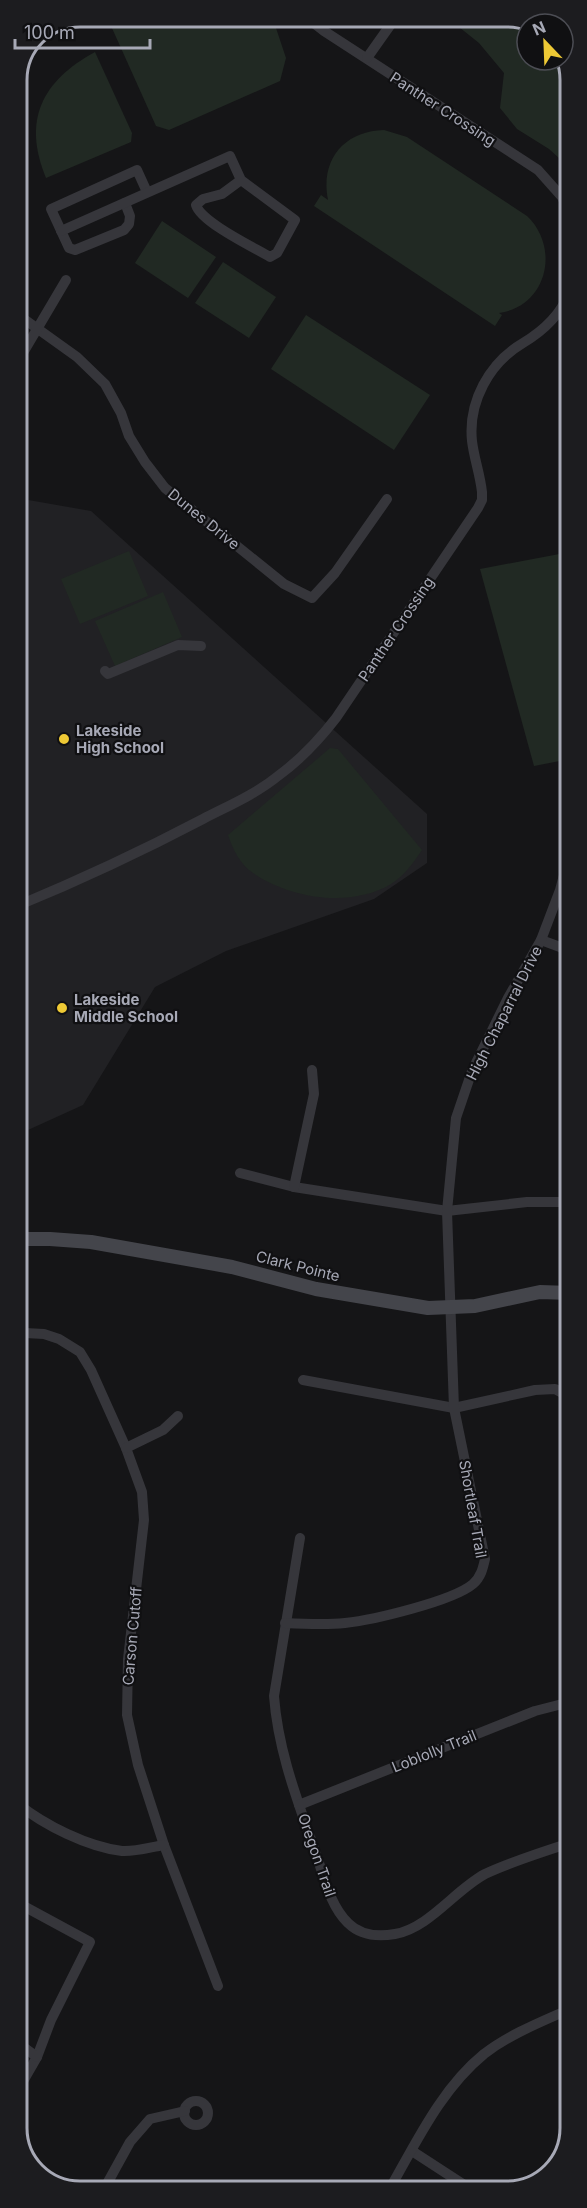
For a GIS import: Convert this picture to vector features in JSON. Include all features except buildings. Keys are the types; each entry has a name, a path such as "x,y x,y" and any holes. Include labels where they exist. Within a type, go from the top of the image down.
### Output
{"street":[{"name":"Panther Crossing","path":"321,27 538,170 560,195"},
{"path":"367,58 389,27"},
{"path":"61,231 230,156 241,180 295,220 277,253 270,256 198,213 196,205 203,199 222,194 241,180"},
{"path":"125,202 130,216 129,224 123,230 75,250 69,248 51,209 137,170 147,192"},
{"path":"27,345 66,280"},
{"name":"Panther Crossing","path":"27,902 91,875 256,791 286,770 323,735 482,500 474,454 472,421 486,379 496,365 513,350 544,329 560,309"},
{"path":"27,320 37,327"},
{"name":"Dunes Drive","path":"37,327 77,357 105,384 122,413 129,436 165,488 274,576 312,598 335,573 387,499"},
{"path":"105,671 108,674 178,645 201,646"},
{"name":"High Chaparral Drive","path":"452,1308 447,1211 456,1118 472,1071 508,998 541,940 560,890"},
{"path":"541,940 560,947"},
{"path":"294,1187 314,1094 312,1070"},
{"path":"240,1173 294,1187 447,1211 527,1202 560,1202"},
{"name":"Clark Pointe","path":"27,1239 91,1242 232,1267 316,1290 399,1304 452,1308 475,1306 540,1292 560,1293"},
{"name":"Shortleaf Trail","path":"285,1623 345,1623 417,1608 450,1596 473,1584 483,1571 485,1559 454,1408 452,1308"},
{"name":"Carson Cutoff","path":"27,1333 44,1334 59,1339 80,1352 91,1370 126,1448 142,1492 144,1520 128,1659 127,1714 138,1765 164,1845 218,1986"},
{"path":"303,1380 454,1408 535,1390 555,1389 560,1392"},
{"path":"126,1448 163,1430 178,1416"},
{"name":"Oregon Trail","path":"300,1538 274,1696 276,1722 299,1805 334,1904 347,1922 358,1932 373,1936 396,1934 423,1922 484,1875 560,1848"},
{"name":"Loblolly Trail","path":"299,1805 535,1711 560,1705"},
{"path":"27,1810 90,1845 125,1851 164,1845"},
{"path":"27,1909 90,1942 27,2074"},
{"path":"394,2181 461,2076 477,2061 515,2034 560,2014"},
{"path":"27,2050 37,2057"},
{"path":"109,2181 130,2142 150,2119 185,2111"},
{"path":"412,2151 458,2181"}],"shaded area":[{"path":"111,27 275,27 286,58 280,81 169,130 156,126"},
{"path":"459,27 515,28 515,72 559,72 560,159 549,149 517,129 500,108 504,73 479,43"},
{"path":"95,52 132,133 131,142 46,178 36,138 37,120 42,104 50,89 62,76"},
{"path":"384,130 407,137 527,216 537,229 546,258 544,274 529,299 516,308 499,313 502,315 495,326 314,206 321,195 328,200 326,186 328,172 338,150 357,136"},
{"path":"162,221 216,257 188,298 135,263"},
{"path":"223,262 276,297 249,338 195,303"},
{"path":"306,315 430,395 394,450 271,369"},
{"path":"27,500 91,511 427,814 427,863 374,899 226,951 155,987 83,1105 27,1130"},
{"path":"129,551 148,596 80,624 61,579"},
{"path":"560,554 560,761 534,766 480,569"},
{"path":"163,592 182,637 115,666 95,621"},
{"path":"330,748 338,749 422,850 396,881 358,896 321,897 285,889 268,882 244,865 228,835"}],"place":[{"name":"Lakeside High School","path":"64,739"},
{"name":"Lakeside Middle School","path":"62,1008"}]}
